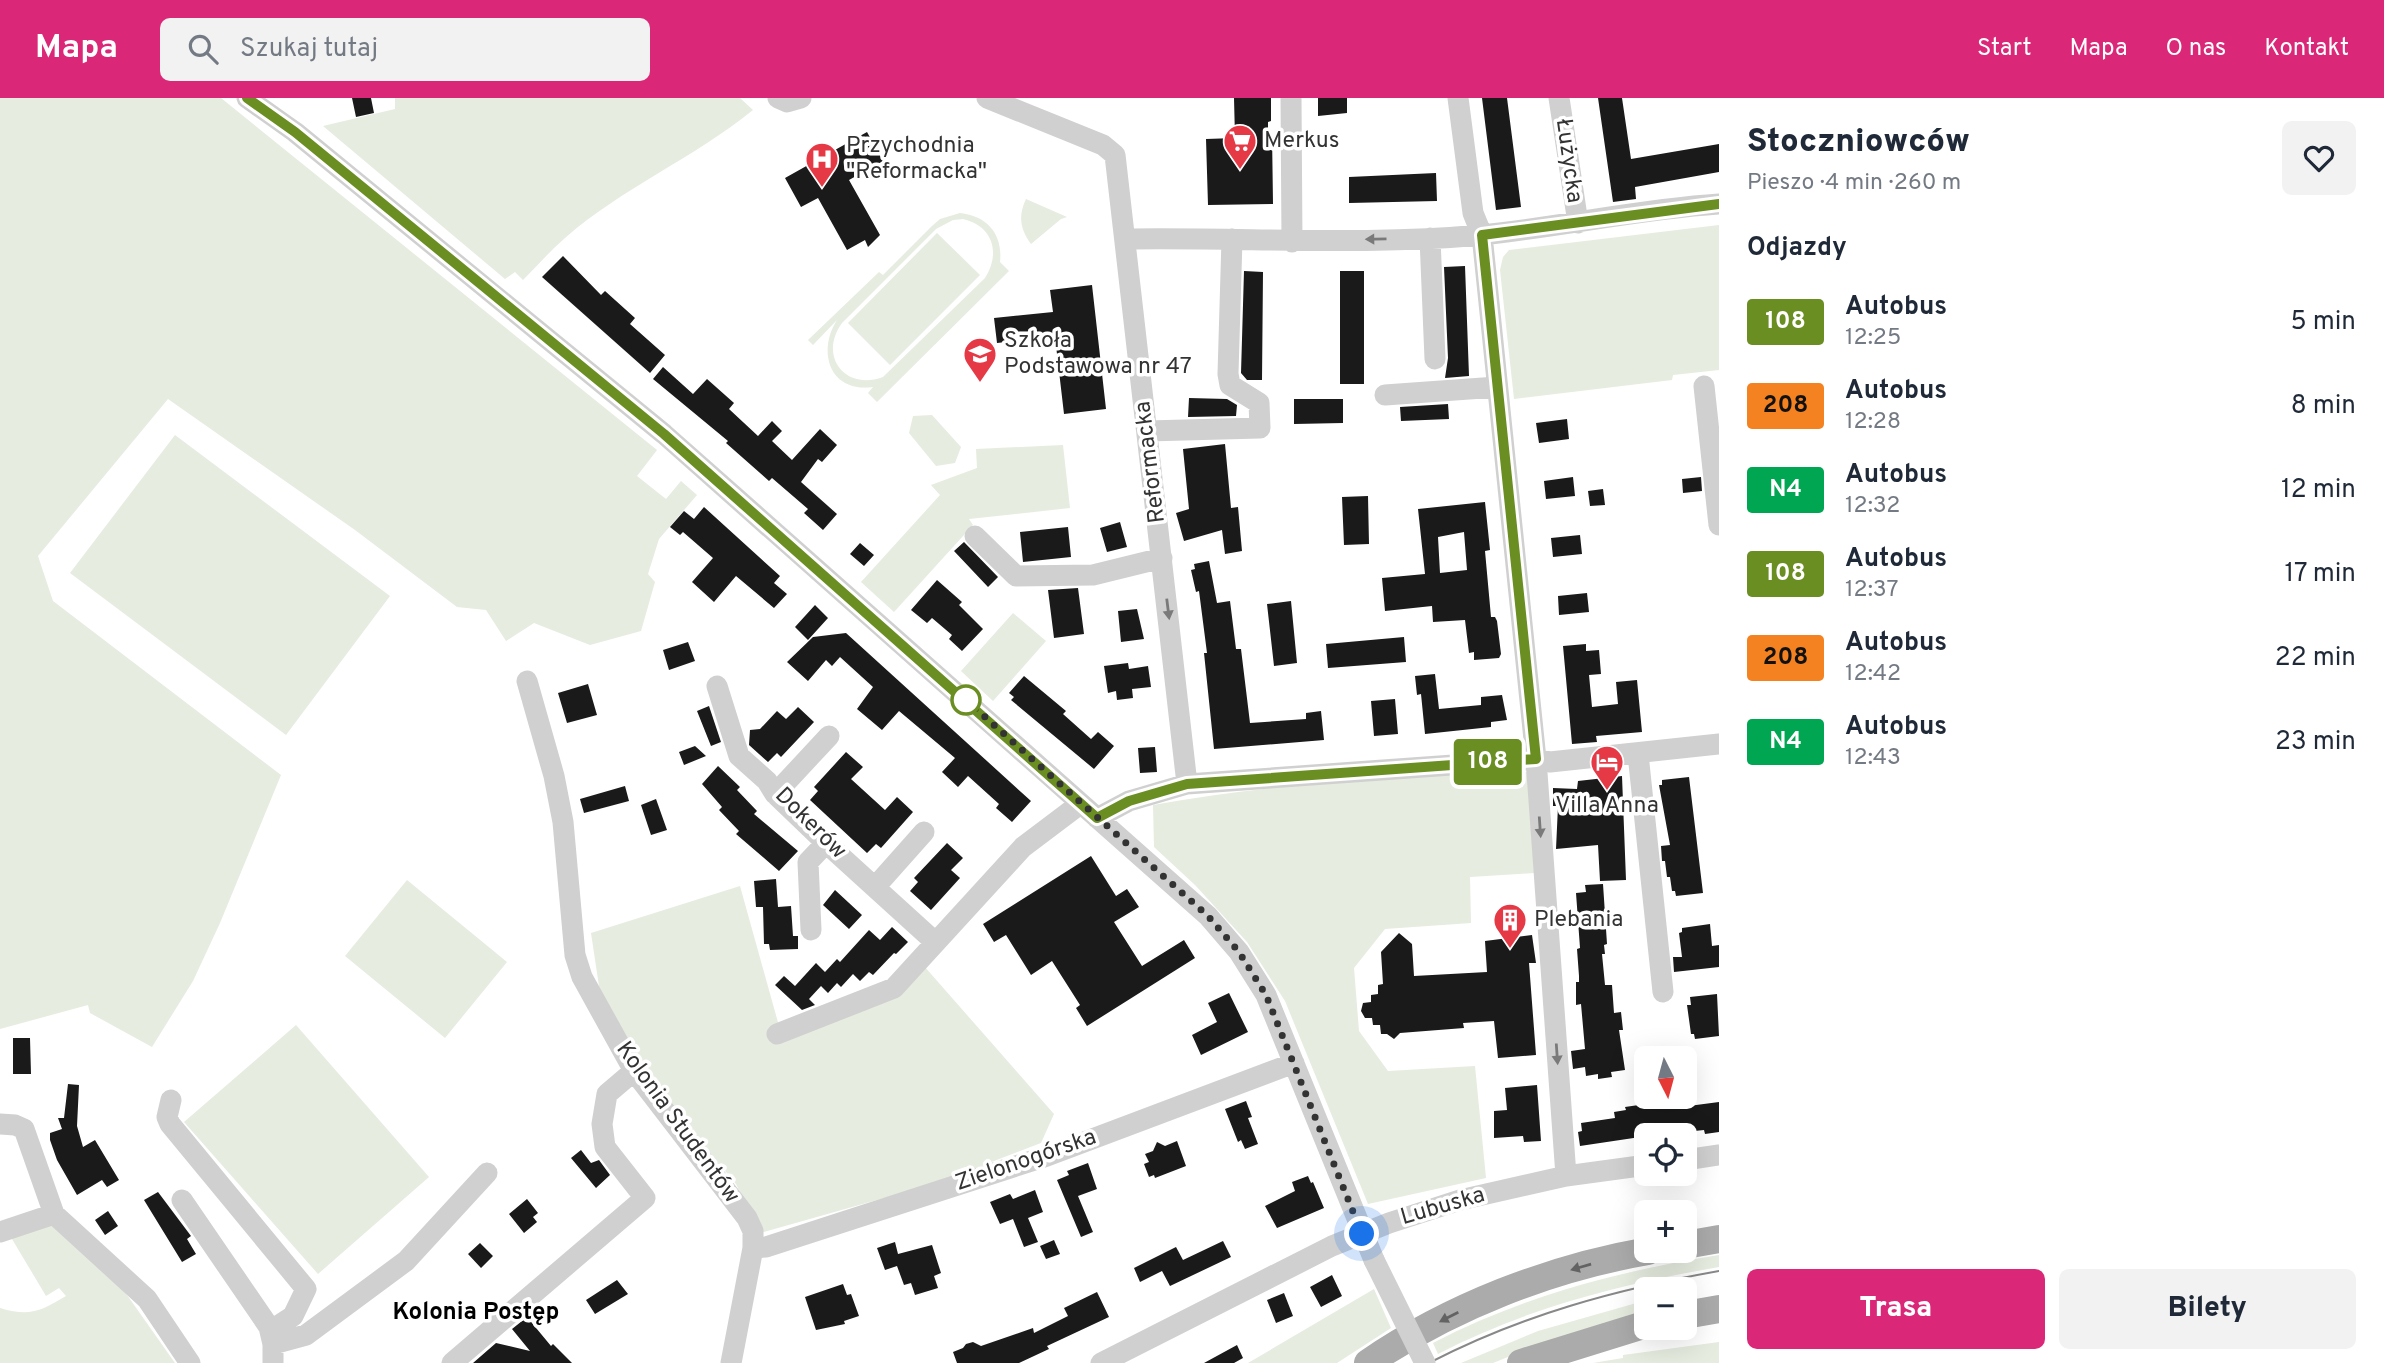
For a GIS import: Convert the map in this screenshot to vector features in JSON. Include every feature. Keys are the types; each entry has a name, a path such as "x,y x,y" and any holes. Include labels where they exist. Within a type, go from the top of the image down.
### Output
{"main road":[{"path":"1697,1243 1719,1239"},
{"path":"1368,1363 1455,1314 1512,1290 1580,1266 1634,1254"},
{"path":"1697,1313 1719,1309"},
{"path":"1521,1363 1634,1328"}],"street":[{"path":"247,98 295,132 664,434 1208,916 1239,952 1266,995 1362,1234 1425,1363"},
{"path":"778,98 787,102 801,98"},
{"path":"1291,98 1292,242"},
{"path":"1458,98 1473,213 1482,235 1536,759 1566,1176"},
{"name":"Łużycka","path":"1559,98 1578,223"},
{"name":"Reformacka","path":"996,100 1109,149 1115,155 1187,784"},
{"path":"1125,239 1292,242 1482,235 1719,204"},
{"path":"1430,238 1435,359"},
{"path":"1147,432 1260,428 1259,403 1230,385 1228,374 1232,240"},
{"path":"1704,386 1719,525"},
{"path":"1385,395 1497,387"},
{"path":"975,536 1016,576 1093,575 1162,558"},
{"name":"Kolonia Studentów","path":"527,681 554,776 563,822 575,955 582,977 634,1071 747,1218 753,1231 753,1248 731,1363"},
{"name":"Dokerów","path":"717,685 739,756 768,780 775,794 826,843 935,942"},
{"path":"775,794 829,736"},
{"path":"1097,818 1129,801 1187,784 1536,759 1550,761 1719,744"},
{"path":"1638,754 1663,992"},
{"path":"777,1034 894,988 1023,846 1080,804"},
{"path":"876,886 924,832"},
{"path":"811,930 808,862 826,843"},
{"name":"Zielonogórska","path":"753,1248 766,1247 1047,1156 1294,1063"},
{"path":"452,1363 645,1198 605,1147 602,1124 607,1094 634,1071"},
{"path":"171,1100 167,1117 170,1124 306,1289 293,1316 272,1346"},
{"path":"0,1124 24,1129 54,1214 147,1299 190,1363"},
{"path":"1697,1158 1719,1155"},
{"name":"Lubuska","path":"1101,1363 1332,1246 1362,1234 1460,1200 1566,1176 1634,1167"},
{"path":"272,1346 306,1335 405,1261 487,1174"},
{"path":"182,1200 272,1346"},
{"path":"0,1232 54,1214"}],"shaded area":[{"path":"0,98 221,98 657,450 637,476 666,499 681,481 697,495 659,539 648,574 655,582 641,631 590,645 534,623 506,641 486,610 457,607 355,530 168,399 38,556 53,601 281,775 193,981 152,1047 90,1013 88,1005 0,1029"},
{"path":"395,98 740,98 753,110 587,220 559,243 523,280 515,272 505,279 323,126 395,109"},
{"path":"1026,199 1067,217 1031,244 1021,222"},
{"path":"960,213 986,223 992,228 999,243 1000,262 1009,271 877,402 868,393 873,387 858,387 846,383 837,377 831,367 828,344 837,320 813,345 808,340 879,272 883,275 940,219","holes":["963,219 987,234 993,250 993,259 985,278 883,377 857,379 839,368 833,347 835,335 842,323 936,229 953,220"]},
{"path":"1719,225 1719,370 1673,375 1672,380 1514,399 1500,270 1503,257 1509,250"},
{"path":"937,233 980,275 890,365 848,323"},
{"path":"932,415 961,447 955,463 936,466 909,433 913,416"},
{"path":"175,435 390,596 286,735 70,573"},
{"path":"1063,445 1070,508 969,519 973,525 894,612 861,582 940,495 931,485 977,468 976,449"},
{"path":"1013,613 1046,641 993,701 961,671"},
{"path":"1528,772 1534,873 1470,877 1471,923 1385,929 1354,968 1359,1031 1388,1071 1475,1066 1486,1178 1368,1204 1285,1001 1247,942 1195,885 1154,847 1153,805 1340,781"},
{"path":"407,880 507,962 445,1038 345,956"},
{"path":"740,886 779,1026 924,966 1054,1114 1041,1143 937,1183 760,1233 736,1184 622,1047 602,1006 591,933"},
{"path":"296,1025 429,1177 318,1274 184,1122"},
{"path":"48,1220 108,1268 175,1363 0,1363 0,1308 19,1312 35,1311 66,1296 59,1288 46,1296 9,1234"},
{"path":"1719,1255 1719,1267 1668,1277 1634,1277 1634,1284 1505,1323 1438,1354 1433,1343 1467,1326 1572,1287 1673,1263 1697,1263 1697,1259"},
{"path":"1374,1289 1391,1328 1337,1363 1248,1363"},
{"path":"1634,1304 1634,1316 1535,1346 1493,1363 1461,1363 1538,1331"},
{"path":"1719,1342 1719,1363 1593,1363 1623,1358 1623,1355"}],"building":[{"path":"352,98 371,98 374,113 356,117"},
{"name":"Merkus","path":"1234,98 1271,98 1268,132 1272,133 1273,204 1208,205 1206,139 1235,138"},
{"path":"1318,98 1347,98 1347,113 1318,116"},
{"path":"1482,98 1507,98 1521,207 1496,210"},
{"path":"1598,98 1622,98 1631,159 1719,144 1719,172 1635,187 1636,199 1613,202"},
{"name":"Przychodnia \"Reformacka\"","path":"867,132 883,161 849,180 880,235 868,247 865,240 847,250 818,198 801,207 785,178"},
{"path":"1436,173 1437,201 1349,203 1349,177"},
{"path":"563,256 601,295 605,291 635,318 630,324 665,355 650,373 542,277"},
{"path":"1465,266 1469,376 1445,378 1448,358 1444,267"},
{"path":"1244,271 1263,272 1262,380 1247,380 1241,373"},
{"path":"1340,271 1364,271 1364,384 1340,384"},
{"path":"1092,285 1106,409 1064,414 1055,337 997,343 994,318 1053,312 1050,290"},
{"path":"663,367 693,394 707,379 734,403 729,409 758,436 772,421 782,431 772,441 792,460 820,429 837,445 822,462 818,459 801,482 837,514 823,530 804,513 808,509 772,478 769,481 726,443 728,441 653,379"},
{"path":"1189,398 1227,399 1237,405 1236,416 1188,417"},
{"path":"1294,399 1343,399 1343,423 1294,424"},
{"path":"1448,404 1449,419 1401,421 1400,407"},
{"path":"1567,419 1569,439 1539,443 1536,423"},
{"path":"1225,444 1231,508 1238,507 1242,551 1225,554 1222,530 1184,541 1176,513 1189,509 1183,449"},
{"path":"1573,477 1575,496 1546,499 1544,481"},
{"path":"1701,477 1702,491 1683,493 1682,479"},
{"path":"1603,489 1605,505 1590,506 1588,491"},
{"path":"1368,496 1369,544 1344,545 1342,497"},
{"path":"1485,502 1490,550 1485,551 1491,617 1495,617 1497,621 1501,654 1499,658 1474,660 1474,652 1469,653 1465,620 1433,622 1432,606 1385,611 1382,578 1425,574 1418,509","holes":["1464,532 1467,570 1440,573 1438,537"]},
{"path":"704,507 780,576 774,583 787,594 774,608 736,576 714,602 692,582 713,558 683,532 680,535 670,527 684,511 694,519"},
{"path":"1120,522 1127,547 1107,552 1100,528"},
{"path":"1068,527 1071,557 1023,562 1020,532"},
{"path":"1580,535 1582,554 1553,557 1551,538"},
{"path":"964,542 998,577 988,587 954,551"},
{"path":"860,543 874,555 864,566 850,554"},
{"path":"1209,561 1217,603 1230,601 1236,649 1241,649 1250,723 1306,719 1306,713 1321,711 1324,740 1214,749 1204,653 1207,653 1199,591 1196,592 1191,570 1195,569 1194,564"},
{"path":"937,580 962,602 959,605 983,629 962,651 949,639 952,635 932,618 927,623 911,610"},
{"path":"1078,588 1084,634 1054,638 1048,590"},
{"path":"1587,593 1589,612 1559,615 1558,596"},
{"path":"1291,601 1297,663 1274,666 1267,604"},
{"path":"815,605 828,618 808,640 795,627"},
{"path":"1137,609 1144,639 1121,642 1118,611"},
{"path":"846,633 1031,801 1012,822 996,808 999,804 968,776 958,787 942,772 955,758 899,711 882,730 857,709 873,687 840,657 832,666 826,660 808,681 787,662 813,637"},
{"path":"1404,637 1406,662 1328,668 1326,644"},
{"path":"688,642 695,661 669,670 663,650"},
{"path":"1586,644 1586,651 1599,650 1601,674 1589,675 1592,707 1618,704 1616,682 1637,680 1642,732 1596,736 1597,742 1572,744 1563,646"},
{"path":"1128,663 1129,669 1148,666 1151,687 1132,689 1133,698 1117,700 1116,691 1108,693 1104,666"},
{"path":"1435,674 1439,709 1481,705 1481,697 1502,695 1507,720 1491,722 1491,727 1425,734 1421,694 1417,695 1415,676"},
{"path":"1024,676 1066,711 1063,714 1091,739 1098,732 1114,746 1094,769 1011,700 1014,697 1009,693"},
{"path":"588,684 597,715 567,723 558,693"},
{"path":"1395,699 1398,734 1374,736 1371,701"},
{"path":"709,706 721,742 711,746 697,711"},
{"path":"798,707 814,722 781,757 777,753 768,762 749,745 750,730 760,729 777,711 786,719"},
{"path":"695,746 706,756 684,765 679,752"},
{"path":"1155,747 1157,772 1140,773 1138,748"},
{"path":"846,752 863,767 851,779 885,810 897,797 913,812 881,848 876,844 867,853 810,800 818,791 814,787"},
{"path":"718,766 740,787 737,790 757,811 754,814 798,851 779,871 736,834 739,831 719,810 722,807 702,784"},
{"path":"1622,776 1626,880 1600,881 1598,845 1556,849 1558,806 1553,806 1553,788 1577,789 1578,781"},
{"path":"1689,777 1703,893 1676,896 1675,891 1672,891 1670,877 1667,877 1665,861 1662,861 1661,846 1670,845 1659,785 1662,785 1662,780"},
{"path":"625,786 629,801 584,813 580,799"},
{"path":"656,799 667,830 651,835 641,805"},
{"path":"947,843 963,858 951,870 960,878 931,910 910,891 918,882 914,878"},
{"path":"1091,856 1116,896 1127,889 1139,907 1114,922 1142,966 1184,940 1195,958 1087,1026 1076,1008 1080,1005 1052,961 1031,975 1006,935 994,942 983,924"},
{"path":"776,879 778,907 791,906 793,936 798,936 798,949 770,950 769,944 764,944 763,907 756,907 754,881"},
{"path":"1603,884 1607,944 1604,945 1605,954 1602,954 1605,985 1612,985 1614,1013 1621,1012 1623,1030 1619,1030 1625,1070 1611,1072 1612,1077 1598,1079 1598,1074 1586,1076 1585,1067 1573,1069 1571,1051 1585,1049 1581,1004 1576,1005 1576,982 1579,982 1577,949 1580,948 1576,893 1586,892 1585,885"},
{"path":"835,890 862,915 849,929 823,905"},
{"path":"1710,924 1712,946 1719,945 1719,967 1674,972 1673,957 1682,957 1679,933 1682,928"},
{"path":"892,927 908,942 873,975 869,972 860,981 853,974 841,987 837,983 828,993 821,986 809,999 815,1005 802,1010 775,985 784,976 795,986 816,963 825,972 837,959 840,962 869,930 880,940"},
{"path":"1399,933 1412,944 1414,976 1487,972 1485,941 1532,935 1536,963 1529,963 1536,1055 1498,1058 1494,1021 1463,1023 1464,1028 1400,1033 1394,1039 1387,1034 1381,1034 1380,1025 1373,1025 1372,1018 1365,1018 1361,1011 1363,1003 1371,1002 1371,995 1378,994 1378,985 1383,984 1381,952"},
{"path":"1229,993 1248,1032 1201,1055 1192,1035 1217,1022 1208,1003"},
{"path":"1717,994 1719,1036 1695,1039 1694,1034 1691,1034 1687,1005 1691,1005 1690,997"},
{"path":"13,1038 30,1038 31,1074 13,1074"},
{"path":"68,1084 79,1085 77,1126 83,1147 95,1140 119,1180 107,1187 102,1180 77,1195 57,1160 50,1140 50,1133 62,1129 58,1118 64,1118"},
{"path":"1537,1085 1541,1141 1524,1142 1523,1136 1494,1138 1494,1111 1507,1110 1505,1088"},
{"path":"1246,1101 1252,1117 1248,1118 1258,1144 1245,1149 1241,1140 1238,1142 1225,1109"},
{"path":"1719,1102 1719,1132 1705,1134 1704,1130 1697,1131 1697,1123 1634,1123 1634,1138 1580,1146 1578,1132 1582,1131 1581,1123 1615,1118 1614,1112 1626,1110 1625,1107 1634,1106 1634,1110 1698,1110 1698,1105"},
{"path":"1177,1141 1186,1166 1155,1178 1154,1175 1149,1177 1144,1164 1149,1162 1145,1154 1153,1151 1157,1142 1165,1146"},
{"path":"581,1150 591,1163 599,1160 610,1175 596,1188 571,1158"},
{"path":"1088,1163 1097,1189 1078,1196 1093,1232 1081,1237 1057,1180 1069,1175 1067,1171"},
{"path":"1308,1176 1324,1208 1277,1228 1265,1206 1295,1191 1292,1182"},
{"path":"1035,1190 1043,1212 1028,1218 1038,1242 1024,1247 1013,1219 1000,1224 990,1202 1010,1194 1013,1199"},
{"path":"158,1192 191,1236 187,1239 196,1254 182,1262 144,1200"},
{"path":"527,1199 538,1213 533,1217 537,1222 524,1233 509,1214"},
{"path":"108,1211 118,1226 105,1235 95,1220"},
{"path":"1054,1240 1060,1254 1046,1259 1040,1246"},
{"path":"1223,1241 1231,1257 1170,1286 1162,1271 1140,1282 1134,1268 1176,1247 1183,1260"},
{"path":"895,1242 898,1254 932,1245 941,1273 934,1276 938,1288 915,1295 911,1283 904,1285 897,1266 885,1270 877,1248"},
{"path":"480,1243 493,1256 481,1268 468,1254"},
{"path":"1332,1275 1342,1296 1321,1307 1310,1287"},
{"path":"617,1280 628,1294 595,1314 586,1300"},
{"path":"843,1284 847,1295 851,1294 859,1316 844,1321 845,1324 816,1330 805,1297"},
{"path":"1097,1292 1109,1317 1047,1346 1049,1349 1019,1363 957,1363 953,1352 966,1344 973,1342 981,1346 1033,1328 1034,1333 1068,1316 1064,1308"},
{"path":"1284,1293 1293,1316 1276,1323 1267,1300"},
{"path":"527,1317 551,1346 553,1344 572,1363 473,1363 496,1343 530,1351 512,1329"},
{"path":"1237,1345 1243,1358 1234,1363 1204,1363"}],"tram line":[{"path":"1429,1363 1499,1331 1571,1306 1644,1286 1719,1271"}],"bus line":[{"name":"108","path":"247,98 295,132 664,434 1097,818 1129,801 1187,784 1536,759 1482,235 1719,204"}],"place":[{"name":"Merkus","path":"1240,171"},
{"name":"Przychodnia \"Reformacka\"","path":"822,189"},
{"name":"Szkoła Podstawowa nr 47","path":"980,384"},
{"name":"Villa Anna","path":"1607,792"},
{"name":"Plebania","path":"1510,950"}],"district":[{"name":"Kolonia Postęp","path":"476,1313"}],"route":[{"path":"966,700 1208,916 1239,952 1266,995 1362,1234"}]}
